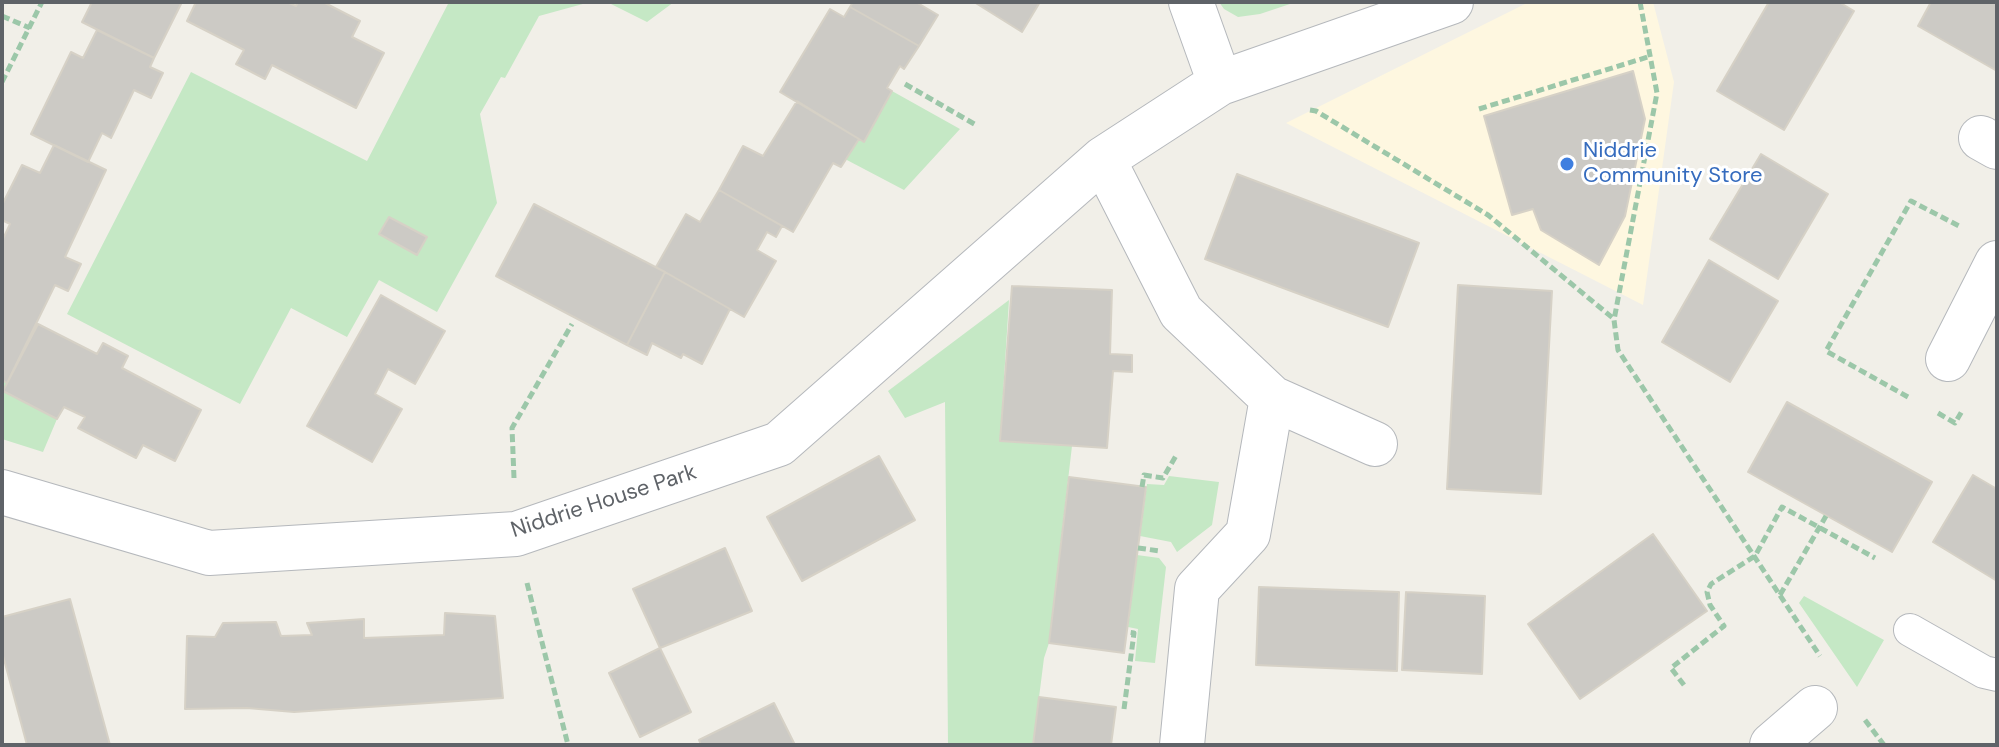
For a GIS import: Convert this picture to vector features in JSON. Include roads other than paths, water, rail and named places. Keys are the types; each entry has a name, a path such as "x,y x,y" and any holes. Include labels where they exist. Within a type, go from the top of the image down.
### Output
{"street":[{"path":"1191,2 1220,83"},
{"name":"Niddrie House Park","path":"2,492 209,553 516,534 779,444 1103,159 1220,83 1451,2"},
{"path":"1103,159 1181,312 1272,398 1375,444"},
{"path":"1948,359 1997,263"},
{"path":"1182,745 1197,589 1248,534 1272,398"},
{"path":"1772,745 1815,708"}],"lane":[{"path":"1910,630 1984,672 1997,675"}],"place":[{"name":"Niddrie Community Store","path":"1567,164"}]}
